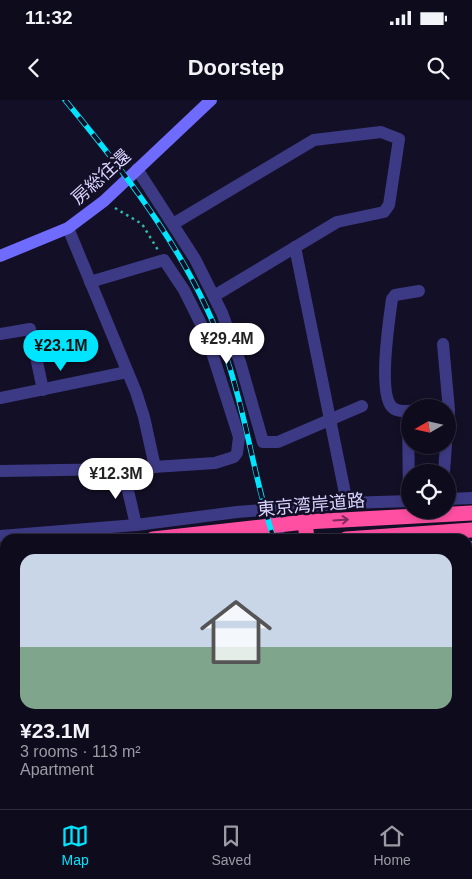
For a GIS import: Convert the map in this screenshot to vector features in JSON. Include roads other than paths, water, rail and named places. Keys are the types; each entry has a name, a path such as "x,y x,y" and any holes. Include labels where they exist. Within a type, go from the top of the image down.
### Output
{"highway":[{"name":"東京湾岸道路","path":"198,534 305,522 472,513"},
{"path":"305,522 306,534"},
{"name":"東京湾岸道路","path":"416,534 472,530"}],"street":[{"name":"房総往還","path":"0,256 68,228 104,201 211,100"},
{"path":"173,224 314,140 382,132 399,139 389,205 384,212 337,222 214,296"},
{"path":"137,169 173,224 214,296 237,354 262,442 278,442 362,406"},
{"path":"68,228 144,416 155,467"},
{"path":"295,247 347,503"},
{"path":"0,471 123,469 215,463 234,457 239,446 239,437 206,334 184,290 164,260 90,282"},
{"path":"401,412 391,406 385,392 392,299 396,295 419,291"},
{"path":"0,334 30,329 43,390"},
{"path":"443,344 447,399"},
{"path":"0,398 127,372"},
{"path":"123,469 136,525"},
{"path":"456,499 472,498"},
{"path":"25,534 136,525 347,503 401,501"},
{"path":"272,510 279,534"}],"railway":[{"path":"65,100 136,190 179,255 197,289 213,323 234,381 272,534"}]}
